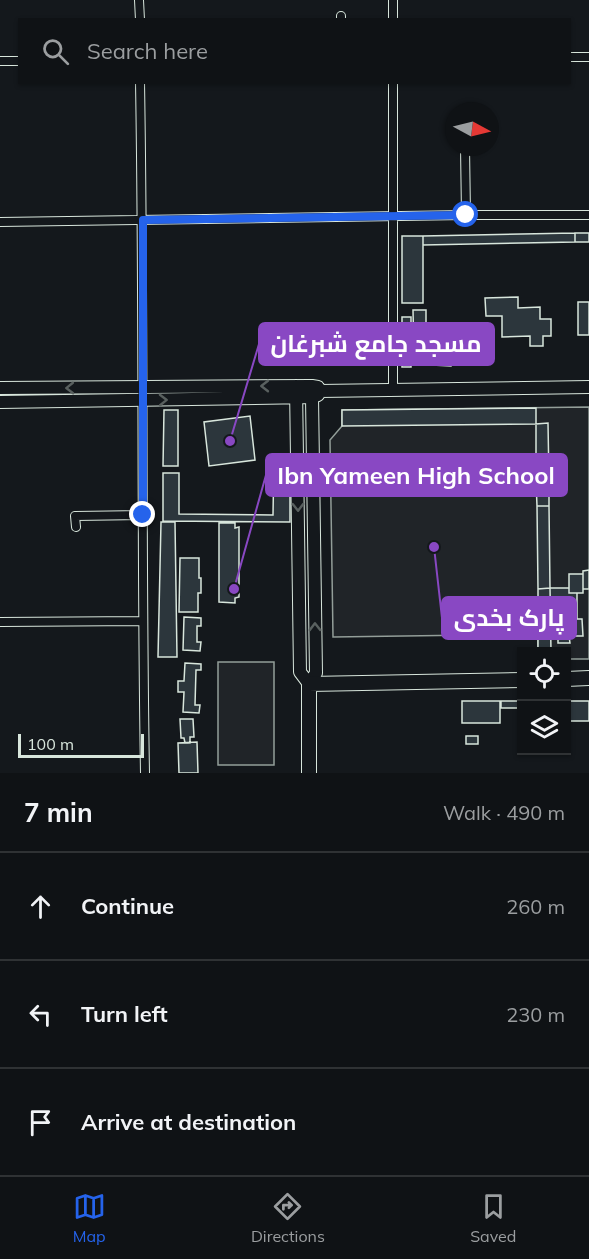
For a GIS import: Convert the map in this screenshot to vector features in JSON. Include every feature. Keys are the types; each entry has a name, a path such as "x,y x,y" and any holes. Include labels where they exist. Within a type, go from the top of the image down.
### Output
{"highway":[{"path":"571,679 589,678"},
{"path":"309,773 309,684 517,680"}],"main road":[{"path":"0,388 142,387 316,394 393,390 589,387"},
{"path":"296,392 300,672 309,684 316,672 316,394"},
{"path":"0,402 142,400 296,392"}],"street":[{"path":"139,0 140,18"},
{"path":"393,0 393,18"},
{"path":"571,57 589,57"},
{"path":"0,61 18,61"},
{"path":"140,84 143,220 145,773"},
{"path":"393,84 393,390"},
{"path":"465,156 466,215"},
{"path":"0,222 589,215"},
{"path":"76,527 75,516 143,515"},
{"path":"0,622 143,621"}],"shaded area":[{"path":"589,407 589,659 571,659 571,647 538,647 538,634 333,637 330,440 342,426 342,410"},
{"path":"218,662 274,662 274,765 218,765"}],"building":[{"path":"575,233 589,233 589,242 575,242"},
{"path":"575,233 575,242 423,245 423,236"},
{"path":"402,236 423,236 423,303 402,303"},
{"path":"518,297 518,308 540,307 540,319 551,319 551,336 543,336 543,346 530,346 530,336 502,337 502,316 486,316 485,298"},
{"path":"578,302 589,302 589,335 578,335"},
{"path":"413,310 426,310 426,356 414,356"},
{"path":"402,317 411,317 411,367 402,367"},
{"path":"432,357 452,357 451,366 432,365"},
{"path":"536,408 536,424 342,426 342,410"},
{"path":"164,410 178,410 178,466 163,466"},
{"path":"250,416 255,460 209,466 204,422"},
{"path":"548,423 549,481 536,481 536,424"},
{"path":"274,457 290,457 290,522 163,521 163,473 179,473 179,514 273,515"},
{"path":"536,481 549,481 549,506 537,506"},
{"path":"537,506 549,506 550,588 538,589"},
{"path":"161,522 175,522 177,657 158,657"},
{"path":"219,523 235,523 235,528 239,527 239,597 235,598 235,603 219,602"},
{"path":"180,558 199,558 201,593 198,593 198,612 179,612"},
{"path":"589,570 589,589 583,589 583,571"},
{"path":"569,574 583,574 583,593 569,593"},
{"path":"550,588 551,647 538,647 538,589"},
{"path":"550,588 569,588 569,593 577,593 577,619 582,619 583,636 569,636 570,643 558,643 558,636 551,636"},
{"path":"184,617 201,618 201,626 197,626 197,642 201,642 200,651 183,650"},
{"path":"185,663 201,664 201,670 196,670 195,705 200,705 199,713 183,712 184,692 178,692 178,681 184,681"},
{"path":"462,701 500,701 500,723 462,723"},
{"path":"501,701 517,701 517,708 501,708"},
{"path":"571,701 589,701 589,721 571,721"},
{"path":"180,719 193,719 194,737 190,737 190,743 185,743 184,738 181,738"},
{"path":"466,736 478,736 478,744 466,744"},
{"path":"197,742 198,773 179,773 178,743"}],"place":[{"name":"مسجد جامع شبرغان","path":"230,441"},
{"name":"پارک بخدی","path":"434,547"},
{"name":"Ibn Yameen High School","path":"234,589"}],"route":[{"path":"143,515 143,220 466,215"}]}
